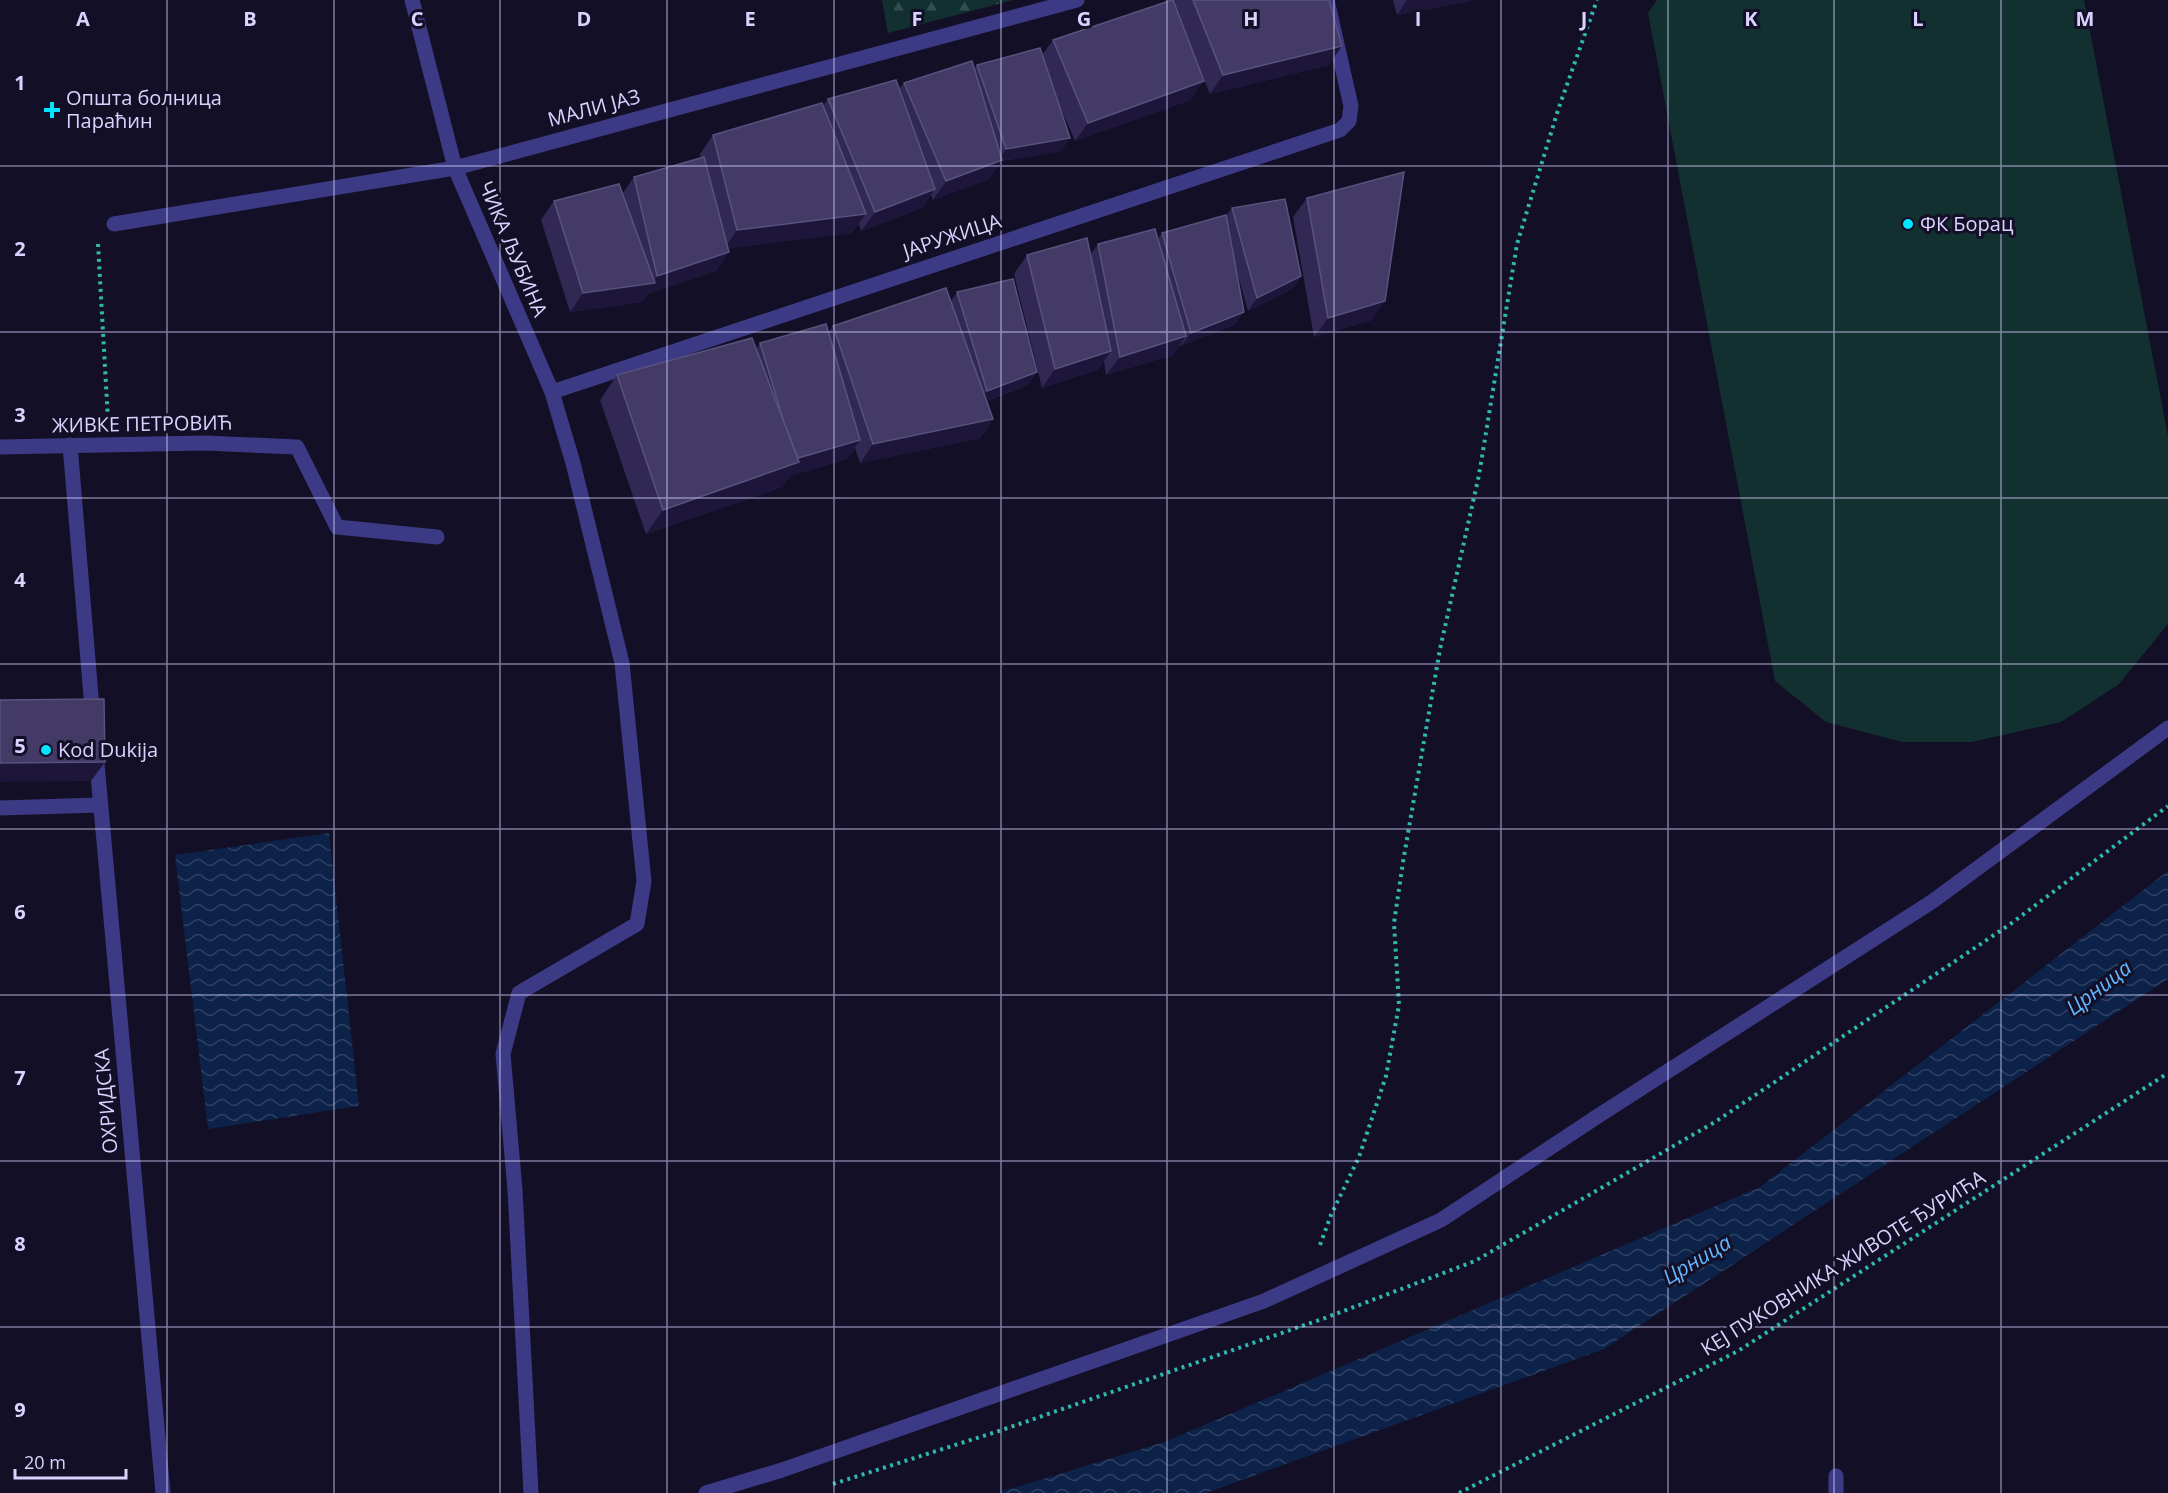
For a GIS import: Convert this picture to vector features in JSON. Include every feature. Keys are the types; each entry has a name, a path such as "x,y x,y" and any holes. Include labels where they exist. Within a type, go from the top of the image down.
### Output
{"street":[{"name":"ЧИКА ЉУБИНА","path":"412,0 455,168 552,392 585,511 622,663 644,881 637,924 519,993 503,1054 515,1190 531,1493"},
{"name":"МАЛИ ЈАЗ","path":"114,224 455,168 1077,0"},
{"name":"ЈАРУЖИЦА","path":"552,392 1340,130 1349,121 1351,106 1327,0"},
{"name":"ЖИВКЕ ПЕТРОВИЋ","path":"0,447 248,444 297,447 337,527 437,537"},
{"name":"ОХРИДСКА","path":"70,445 100,805 163,1493"},
{"path":"706,1493 782,1470 1264,1301 1441,1220 1598,1116 1933,901 2168,728"},
{"path":"0,808 100,805"},
{"path":"1836,1476 1836,1493"}],"path":[{"path":"1316,1277 1320,1245 1331,1215 1359,1157 1386,1076 1399,1005 1394,923 1403,862 1440,649 1479,475 1517,244 1558,110 1597,0"},
{"path":"109,444 98,233 114,224"},
{"name":"КЕЈ ПУКОВНИКА ЖИВОТЕ ЂУРИЋА","path":"1459,1493 1738,1351 2168,1073"}],"green space":[{"path":"882,0 1013,0 888,33"},
{"name":"ФК Борац","path":"1657,0 2084,0 2168,436 2168,624 2118,685 2061,722 1972,742 1902,742 1826,722 1775,681 1648,13"}],"water":[{"path":"329,833 359,1106 208,1129 175,855"},
{"name":"Црница","path":"2168,871 2168,979 1604,1349 1206,1493 997,1493 1167,1441 1760,1187"}],"building":[{"path":"1173,0 1204,81 1088,123 1053,40"},
{"path":"1193,0 1329,0 1342,46 1223,75"},
{"path":"1040,48 1070,138 1006,149 977,65"},
{"path":"972,61 1002,160 946,181 904,83"},
{"path":"896,80 935,189 875,212 828,99"},
{"path":"822,103 866,214 737,230 713,135"},
{"path":"704,157 729,252 657,276 634,177"},
{"path":"1404,172 1385,301 1328,318 1307,198"},
{"path":"619,184 655,283 583,293 554,201"},
{"path":"1285,199 1301,276 1257,298 1232,208"},
{"path":"1226,215 1244,312 1191,333 1162,233"},
{"path":"1155,229 1186,336 1120,357 1098,244"},
{"path":"1087,238 1111,351 1055,369 1027,255"},
{"path":"1013,279 1037,372 987,391 957,292"},
{"path":"946,288 993,419 873,444 833,326"},
{"path":"826,324 860,440 798,458 784,422 760,343"},
{"path":"752,338 799,462 663,510 617,375"},
{"name":"Kod Dukija","path":"104,699 105,762 0,763 0,700"}],"place":[{"name":"Општа болница Параћин","path":"52,110"},
{"name":"ФК Борац","path":"1908,224"},
{"name":"Kod Dukija","path":"46,750"}]}
